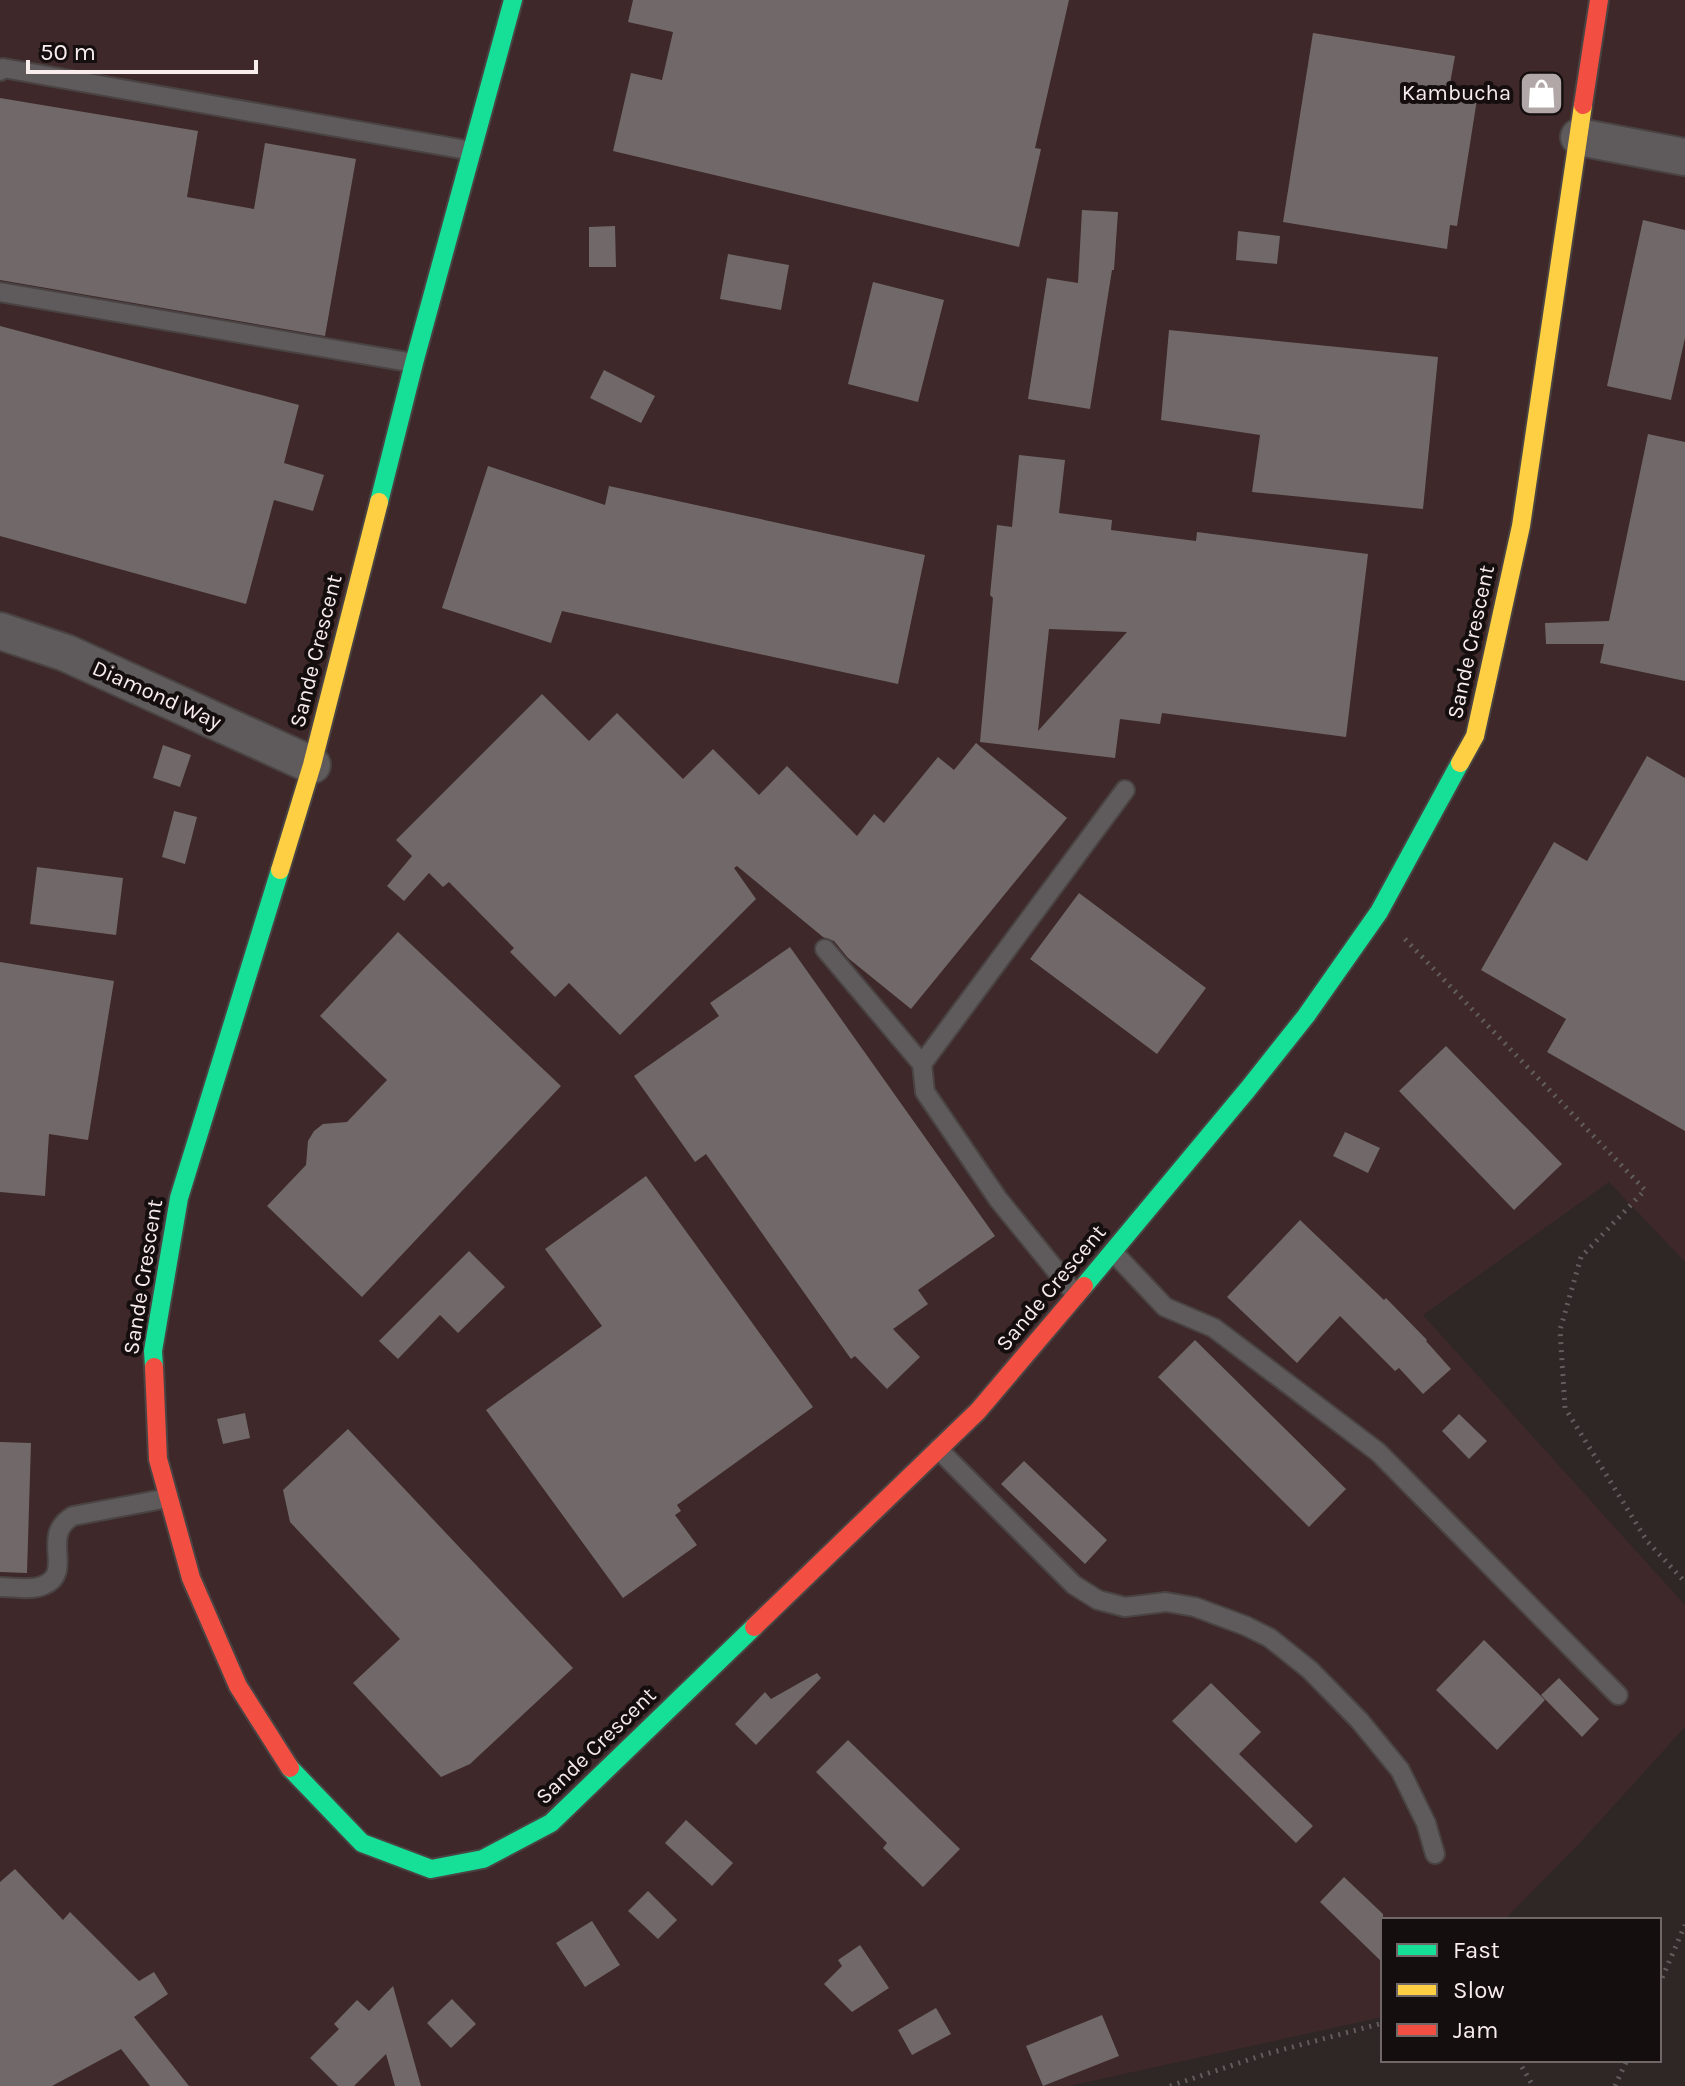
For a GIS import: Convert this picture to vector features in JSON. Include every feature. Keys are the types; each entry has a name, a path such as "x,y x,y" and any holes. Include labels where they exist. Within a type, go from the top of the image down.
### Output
{"street":[{"name":"Sande Crescent","path":"513,0 414,363 312,765 179,1198 153,1351 158,1459 191,1578 238,1686 286,1764 362,1843 431,1869 483,1859 551,1823 978,1411 1306,1016 1379,912 1475,736 1521,526 1599,0"},
{"path":"1579,137 1685,157"},
{"name":"Diamond Way","path":"0,631 66,653 312,765"}],"lane":[{"path":"0,71 3,68 472,151"},
{"path":"0,292 414,363"},
{"path":"922,1064 1125,790"},
{"path":"825,949 922,1064 925,1092 998,1199 1076,1295"},
{"path":"1113,1252 1165,1307 1214,1328 1378,1452 1618,1695"},
{"path":"938,1449 1074,1585 1098,1600 1125,1607 1166,1602 1195,1607 1270,1638 1300,1662 1359,1720 1400,1770 1426,1823 1435,1854"},
{"path":"0,1587 33,1588 45,1585 54,1578 59,1561 57,1530 73,1516 168,1498"}],"path":[{"path":"1379,912 1645,1190 1581,1257 1560,1330 1565,1408 1647,1541 1685,1582"},
{"path":"1661,1980 1685,1925"},
{"path":"1170,2086 1266,2054 1381,2024"},
{"path":"1519,2062 1533,2086"},
{"path":"1615,2086 1626,2062"}],"shaded area":[{"path":"0,0 1685,0 1685,1262 1609,1182 1423,1315 1685,1605 1685,1727 1579,1844 1506,1918 1381,1918 1381,2017 1069,2086 0,2086"}],"building":[{"path":"633,0 1069,0 1035,148 1041,149 1019,247 613,151 631,73 662,80 673,32 628,22"},
{"path":"1313,33 1455,56 1449,89 1478,93 1457,226 1450,225 1447,249 1283,222"},
{"path":"0,98 198,131 187,197 254,209 265,143 356,159 325,336 0,280"},
{"path":"1082,210 1118,212 1114,270 1090,409 1028,399 1047,278 1078,283"},
{"path":"1643,220 1685,230 1685,338 1671,400 1607,386"},
{"path":"615,226 616,267 589,267 589,227"},
{"path":"1238,231 1280,236 1277,264 1236,260"},
{"path":"728,254 789,265 781,310 720,299"},
{"path":"873,282 944,300 918,402 848,384"},
{"path":"0,326 299,405 284,463 324,475 313,511 274,500 246,604 0,536"},
{"path":"1169,330 1438,357 1423,509 1252,492 1260,435 1161,420"},
{"path":"604,370 655,396 641,423 590,398"},
{"path":"1648,434 1685,442 1685,681 1600,663 1604,644 1546,644 1545,623 1609,621"},
{"path":"1019,455 1065,460 1059,513 1112,520 1111,530 1196,541 1197,532 1368,554 1346,737 1162,713 1160,724 1120,719 1115,758 980,742 997,525 1012,527","holes":["1049,629 1127,632 1038,731"]},
{"path":"488,466 605,505 609,486 925,555 898,684 562,611 551,643 442,608"},
{"path":"542,694 589,741 617,713 683,779 713,749 759,795 787,766 857,836 874,814 884,823 938,757 954,770 976,743 1067,818 911,1009 848,958 834,941 823,937 737,866 734,868 756,899 620,1035 569,983 555,997 510,952 514,948 449,882 443,887 429,873 404,901 387,886 412,856 396,840"},
{"path":"163,745 191,755 180,787 153,778"},
{"path":"1647,756 1685,778 1685,1131 1547,1052 1566,1019 1481,970 1554,842 1587,861"},
{"path":"174,811 197,817 185,864 162,857"},
{"path":"37,867 123,878 116,935 30,924"},
{"path":"1079,893 1206,988 1157,1054 1030,959"},
{"path":"398,932 561,1086 362,1297 267,1206 306,1165 308,1141 314,1131 323,1124 347,1122 387,1080 320,1016"},
{"path":"790,947 995,1236 918,1290 928,1304 893,1329 920,1357 887,1389 855,1356 851,1359 706,1154 695,1162 634,1076 719,1016 710,1003"},
{"path":"0,962 114,981 88,1140 49,1134 45,1196 0,1192"},
{"path":"1446,1046 1562,1164 1514,1210 1399,1091"},
{"path":"1345,1132 1380,1148 1368,1173 1333,1156"},
{"path":"646,1176 813,1407 677,1505 681,1511 675,1515 697,1545 623,1598 486,1410 602,1326 545,1249"},
{"path":"1300,1220 1384,1300 1386,1298 1451,1369 1423,1394 1399,1368 1395,1371 1340,1316 1297,1363 1227,1297"},
{"path":"469,1251 505,1287 458,1333 440,1315 398,1359 379,1341"},
{"path":"1195,1340 1346,1489 1309,1527 1158,1377"},
{"path":"245,1413 250,1438 223,1444 217,1419"},
{"path":"1459,1414 1487,1441 1469,1459 1442,1431"},
{"path":"348,1429 573,1668 470,1764 441,1777 353,1683 400,1639 290,1522 283,1490"},
{"path":"0,1442 31,1443 27,1573 0,1572"},
{"path":"1024,1461 1107,1540 1085,1564 1001,1484"},
{"path":"1484,1640 1545,1700 1497,1750 1436,1690"},
{"path":"817,1673 821,1678 756,1745 735,1724 765,1692 771,1699"},
{"path":"1559,1678 1599,1719 1582,1737 1541,1695"},
{"path":"1211,1683 1261,1732 1239,1754 1313,1826 1296,1843 1172,1721"},
{"path":"848,1740 960,1849 923,1887 883,1848 887,1843 816,1772"},
{"path":"686,1820 733,1863 712,1886 665,1843"},
{"path":"15,1869 63,1920 70,1912 139,1981 154,1972 168,1994 134,2017 189,2086 150,2086 121,2049 52,2086 0,2086 0,1882"},
{"path":"1344,1877 1383,1914 1381,1961 1320,1902"},
{"path":"648,1891 677,1920 658,1939 628,1911"},
{"path":"592,1921 620,1965 585,1987 556,1943"},
{"path":"860,1945 889,1988 852,2012 824,1984 842,1966 838,1960"},
{"path":"393,1986 421,2086 395,2086 386,2054 354,2086 338,2086 310,2058 339,2029 334,2024 357,2000 369,2011"},
{"path":"452,1999 476,2024 451,2048 427,2023"},
{"path":"936,2008 951,2034 912,2055 898,2030"},
{"path":"1102,2015 1119,2056 1043,2086 1026,2046"}],"traffic: fast":[{"path":"379,502 513,0"},
{"path":"1084,1286 1306,1016 1379,912 1460,763"},
{"path":"154,1367 153,1351 179,1198 280,870"},
{"path":"290,1768 362,1843 431,1869 483,1859 551,1823 754,1627"}],"traffic: slow":[{"path":"1460,763 1475,736 1521,526 1583,105"},
{"path":"280,870 312,765 379,502"}],"traffic: jam":[{"path":"1583,105 1599,0"},
{"path":"754,1627 978,1411 1084,1286"},
{"path":"154,1367 158,1459 191,1578 238,1686 290,1768"}],"place":[{"name":"Kambucha","path":"1542,93"}]}
